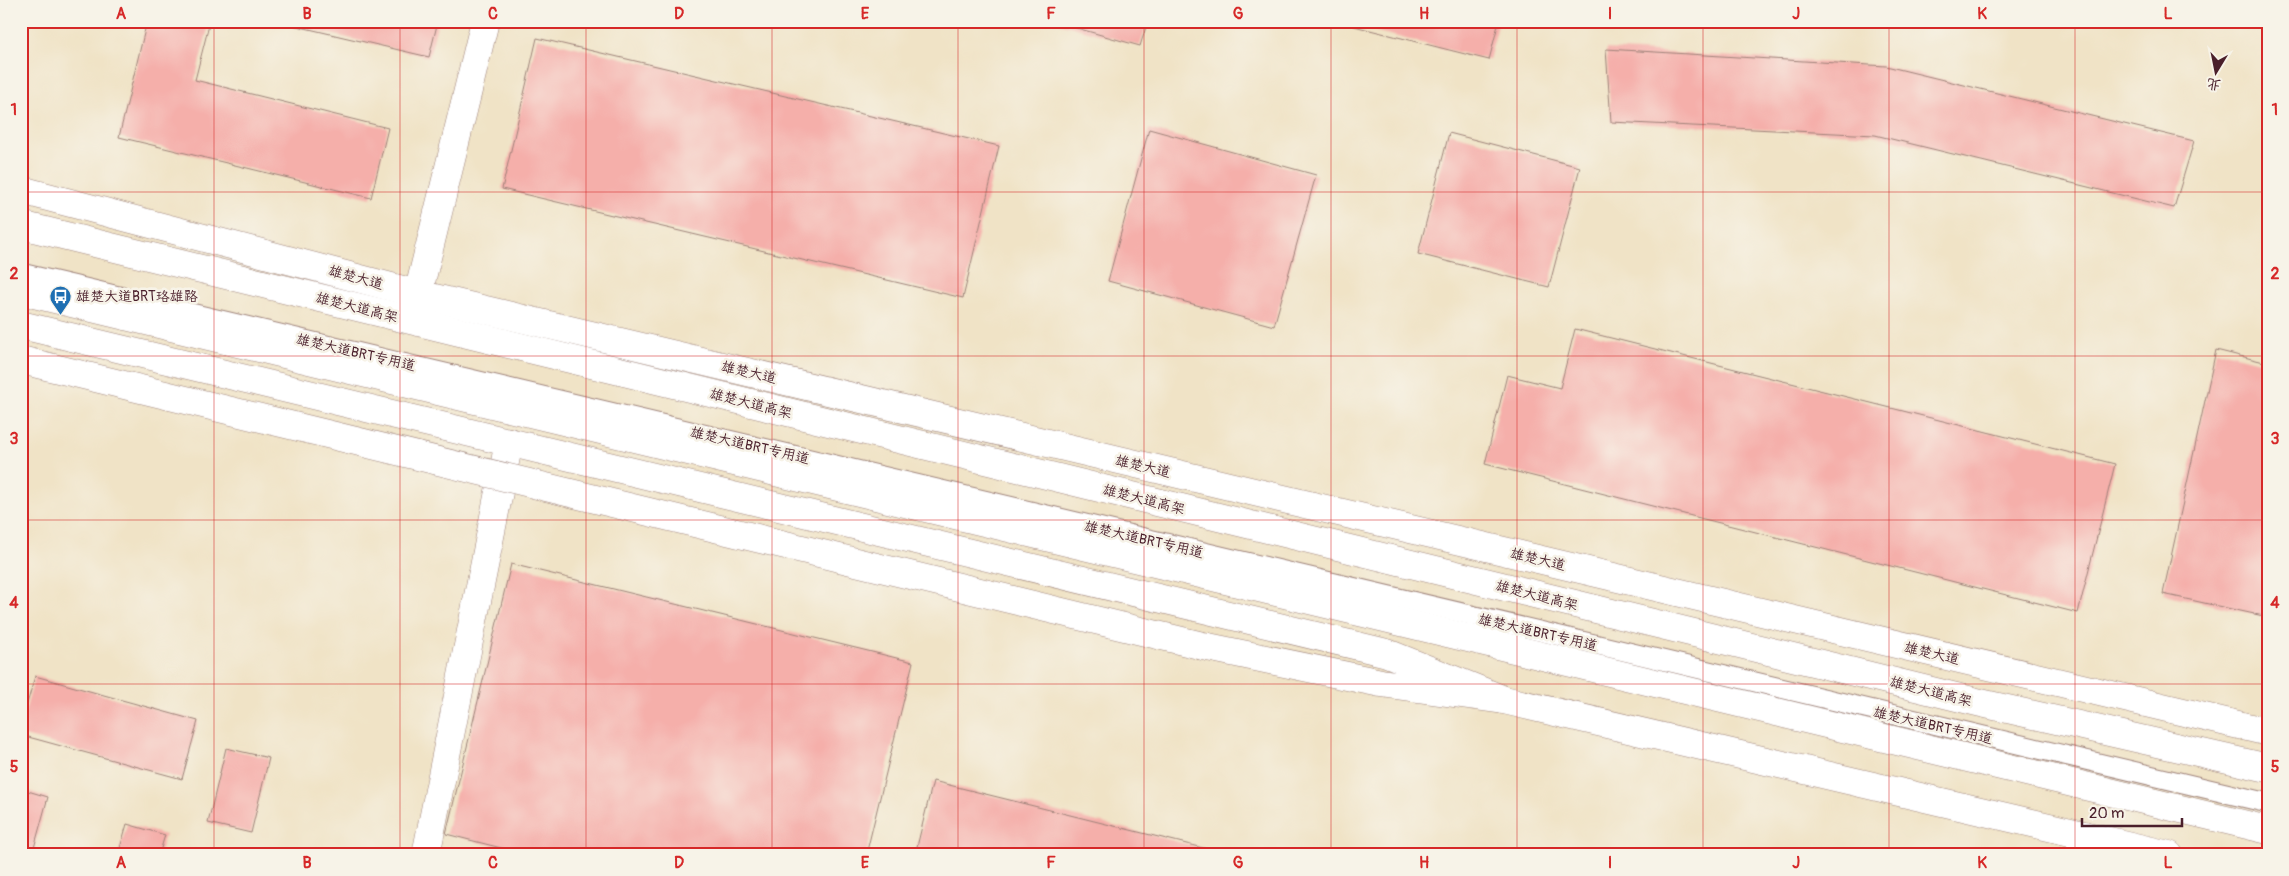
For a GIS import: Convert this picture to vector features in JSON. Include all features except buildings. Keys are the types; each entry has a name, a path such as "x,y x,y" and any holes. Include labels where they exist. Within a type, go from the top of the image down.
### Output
{"main road":[{"path":"418,294 484,21"},
{"name":"雄楚大道","path":"21,190 418,294 2268,732"},
{"name":"雄楚大道高架","path":"21,225 1971,701 2268,768"},
{"path":"21,291 2268,830"},
{"path":"21,325 1387,653 1504,700"},
{"path":"21,360 1203,646 1381,684 1504,700 2082,845 2169,855"},
{"path":"426,855 510,442"}],"lane":[{"name":"雄楚大道BRT专用道","path":"21,273 2268,803"}],"place":[{"name":"雄楚大道BRT珞雄路","path":"60,315"}]}
